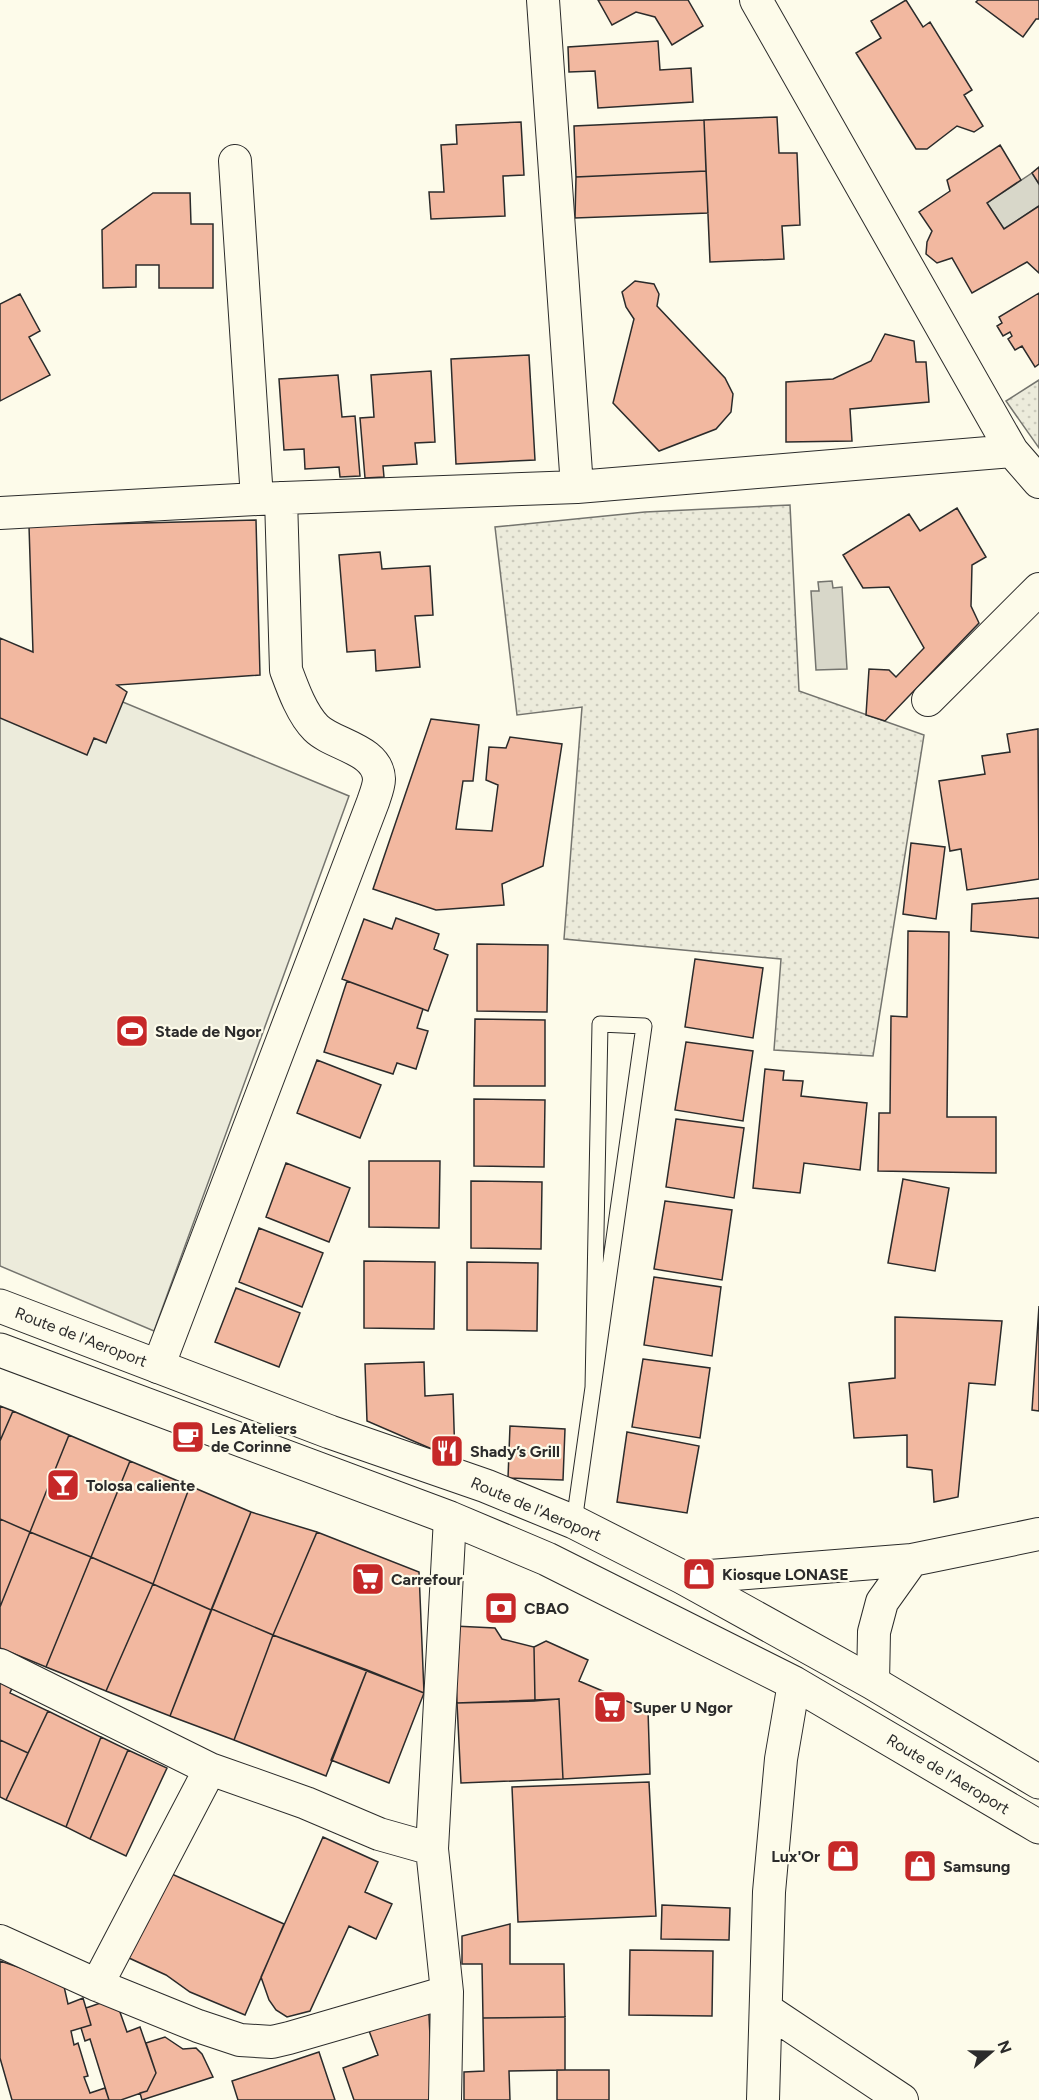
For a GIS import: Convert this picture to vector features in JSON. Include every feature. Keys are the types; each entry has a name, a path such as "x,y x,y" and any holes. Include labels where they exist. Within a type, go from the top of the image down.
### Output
{"highway":[{"name":"Route de l'Aeroport","path":"0,1306 330,1432 486,1486 573,1522 684,1578 1036,1773"},
{"name":"Route de l'Aeroport","path":"0,1350 450,1518 548,1559 794,1683 1039,1827"}],"street":[{"path":"543,0 577,487"},
{"path":"756,0 1012,451 1039,482"},
{"path":"158,1367 373,802 379,779 365,756 316,728 294,693 286,670 235,161"},
{"path":"0,513 269,498 577,487 1012,451"},
{"path":"928,700 1039,589"},
{"path":"445,2100 447,1992 432,1849 450,1518"},
{"path":"684,1578 912,1560 1039,1534"},
{"path":"873,1683 874,1632 882,1602 912,1560"},
{"path":"0,1665 210,1769 306,1803 379,1834 432,1849"},
{"path":"763,2100 770,1881 781,1759 794,1683"},
{"path":"97,1985 210,1769"},
{"path":"0,1941 97,1985 198,2026 240,2040 254,2042 289,2038 447,1992"},
{"path":"767,2010 902,2100"}],"lane":[{"path":"573,1522 644,1026 600,1024 592,1388"}],"shaded area":[{"path":"1032,173 1039,184 1039,206 1004,229 987,203"},
{"path":"1039,380 1039,448 1006,401"},
{"path":"790,505 799,691 924,735 873,1056 774,1050 781,959 564,939 582,707 517,715 495,527 645,512"},
{"path":"832,581 833,588 842,587 847,669 816,670 811,591 819,591 818,582"},
{"name":"Stade de Ngor","path":"0,651 349,796 154,1331 0,1266"}],"building":[{"path":"598,0 688,0 703,26 672,45 655,17 636,12 612,25"},
{"path":"906,0 923,27 930,22 972,90 964,95 983,126 974,132 957,126 927,149 916,149 856,53 881,38 871,21"},
{"path":"978,0 1039,0 1039,19 1036,19 1023,37 976,2"},
{"path":"658,41 660,70 691,68 693,102 598,108 595,71 569,72 568,47"},
{"path":"777,117 779,153 797,153 800,225 782,226 784,259 710,262 704,120"},
{"path":"704,120 706,171 576,177 574,126"},
{"path":"521,122 524,175 503,176 505,216 431,219 429,192 444,192 441,145 457,144 456,125"},
{"path":"1000,145 1021,180 987,203 1004,229 1039,206 1039,273 1027,262 972,293 952,258 937,263 926,254 927,242 932,231 919,212 950,191 947,180"},
{"path":"1039,167 1039,184 1032,173"},
{"path":"706,171 708,213 575,218 576,177"},
{"path":"153,193 190,193 191,224 213,224 213,288 159,288 159,265 136,265 136,287 103,288 102,230"},
{"path":"635,281 654,284 659,294 657,306 725,378 733,394 731,412 716,429 659,451 613,403 634,319 626,307 622,292"},
{"path":"1039,293 1039,364 1035,367 1022,346 1015,350 1008,339 1012,336 1010,332 1003,336 997,326 1002,323 999,317"},
{"path":"20,294 40,331 29,337 50,375 0,401 0,304"},
{"path":"885,334 914,341 916,362 926,362 929,402 850,409 852,441 786,442 786,382 833,379 871,361"},
{"path":"529,355 535,460 456,464 451,359"},
{"path":"431,371 435,442 415,443 417,464 383,466 384,477 365,478 360,418 374,417 371,375"},
{"path":"338,375 342,417 355,416 360,476 340,477 339,467 305,469 304,449 284,450 279,379"},
{"path":"957,508 986,557 972,565 971,606 979,623 885,721 866,715 869,669 889,670 896,677 924,648 889,587 863,588 843,555 909,514 920,531"},
{"path":"256,520 260,675 117,685 127,692 106,743 94,738 87,755 0,718 0,638 33,652 29,526"},
{"path":"380,552 382,569 430,566 433,615 415,616 420,667 376,671 375,650 347,652 339,555"},
{"path":"431,719 479,725 473,781 463,781 456,829 492,831 498,785 486,780 489,747 506,748 510,737 562,744 543,866 502,884 504,905 436,910 373,889"},
{"path":"1038,729 1039,879 967,890 961,849 950,851 939,781 985,774 982,756 1010,752 1007,734"},
{"path":"911,843 945,847 936,919 903,914"},
{"path":"1039,898 1039,938 971,931 972,904"},
{"path":"396,918 439,934 434,949 448,955 428,1011 342,979 364,919 392,929"},
{"path":"908,931 949,932 947,1117 996,1117 996,1173 878,1171 879,1113 890,1113 891,1016 907,1017"},
{"path":"477,944 548,945 547,1012 477,1011"},
{"path":"695,959 763,968 753,1038 685,1027"},
{"path":"347,981 423,1009 417,1028 428,1031 416,1069 397,1063 393,1074 324,1052"},
{"path":"475,1019 545,1020 545,1086 474,1086"},
{"path":"686,1042 753,1051 743,1121 675,1110"},
{"path":"317,1060 381,1085 360,1138 297,1113"},
{"path":"765,1069 784,1071 783,1080 803,1081 801,1096 867,1103 860,1170 804,1163 800,1193 753,1188"},
{"path":"474,1099 545,1100 544,1167 474,1166"},
{"path":"676,1119 744,1128 734,1198 666,1187"},
{"path":"369,1161 440,1161 439,1228 369,1227"},
{"path":"286,1163 350,1188 329,1242 266,1217"},
{"path":"903,1179 949,1188 935,1271 888,1263"},
{"path":"471,1181 542,1182 541,1249 471,1248"},
{"path":"665,1201 732,1210 722,1280 654,1269"},
{"path":"259,1228 323,1253 302,1307 239,1282"},
{"path":"364,1261 435,1262 434,1329 364,1328"},
{"path":"467,1262 538,1263 537,1331 467,1330"},
{"path":"654,1277 721,1287 712,1356 644,1345"},
{"path":"236,1288 300,1313 279,1367 215,1342"},
{"path":"1039,1306 1039,1411 1032,1410"},
{"path":"895,1317 1002,1321 995,1385 969,1383 958,1497 934,1502 932,1470 907,1467 907,1435 854,1438 849,1383 895,1378"},
{"path":"643,1359 710,1368 700,1438 632,1427"},
{"path":"424,1362 425,1396 453,1394 455,1459 367,1421 365,1364"},
{"path":"0,1406 13,1411 0,1441"},
{"path":"13,1411 69,1435 30,1532 0,1519 0,1441"},
{"path":"510,1426 565,1429 563,1480 508,1478"},
{"path":"627,1432 699,1446 687,1513 617,1502"},
{"path":"69,1435 130,1461 91,1557 30,1532"},
{"path":"130,1461 190,1486 153,1584 91,1557"},
{"path":"190,1486 251,1512 211,1610 153,1584"},
{"path":"251,1512 317,1532 273,1635 212,1609"},
{"path":"0,1519 30,1532 0,1607"},
{"path":"30,1532 91,1557 46,1667 0,1648 0,1607"},
{"path":"317,1532 419,1572 424,1693 273,1635"},
{"path":"91,1557 153,1584 106,1691 46,1667"},
{"path":"153,1584 211,1610 170,1716 106,1691"},
{"path":"212,1609 273,1635 234,1740 170,1716"},
{"path":"454,1626 495,1628 502,1639 534,1647 535,1701 457,1703"},
{"path":"273,1635 367,1670 326,1776 234,1740"},
{"path":"546,1641 588,1660 579,1681 648,1710 650,1774 563,1779 559,1699 535,1701 534,1647"},
{"path":"367,1670 424,1693 389,1783 331,1760"},
{"path":"0,1680 13,1686 10,1693 48,1711 28,1753 0,1740"},
{"path":"559,1699 563,1779 461,1783 457,1703"},
{"path":"48,1711 101,1737 66,1827 6,1800"},
{"path":"101,1737 128,1750 90,1839 66,1827"},
{"path":"0,1740 28,1753 6,1800 0,1797"},
{"path":"128,1750 167,1768 126,1856 90,1839"},
{"path":"649,1782 656,1916 518,1922 512,1787"},
{"path":"323,1837 378,1862 365,1892 392,1904 376,1939 349,1926 310,2011 287,2017 276,2010 269,2000 261,1977"},
{"path":"165,1871 284,1924 245,2015 190,1992 166,1975 129,1958"},
{"path":"662,1905 730,1908 729,1940 661,1939"},
{"path":"510,1924 510,1964 564,1964 565,2017 483,2018 482,1964 462,1964 462,1936"},
{"path":"630,1950 713,1951 712,2016 629,2015"},
{"path":"0,1961 63,1982 68,2004 83,1998 91,2025 71,2031 74,2045 78,2043 88,2076 84,2077 90,2093 105,2088 109,2100 12,2100 0,2058"},
{"path":"115,1998 127,2032 140,2027 156,2073 147,2091 121,2100 109,2100 90,2039 85,2041 81,2028 91,2025 86,2008"},
{"path":"424,2008 429,2015 433,2100 354,2100 343,2068 378,2055 368,2028"},
{"path":"565,2017 565,2070 509,2071 510,2100 464,2100 464,2072 484,2071 483,2018"},
{"path":"165,2037 183,2049 196,2048 202,2054 213,2077 142,2100 140,2093 147,2091 156,2073 146,2043"},
{"path":"319,2052 335,2100 238,2100 232,2081"},
{"path":"557,2070 609,2070 609,2100 557,2100"}],"place":[{"name":"Stade de Ngor","path":"132,1031"},
{"name":"Les Ateliers de Corinne","path":"188,1437"},
{"name":"Shady’s Grill","path":"447,1451"},
{"name":"Tolosa caliente","path":"63,1485"},
{"name":"Kiosque LONASE","path":"699,1574"},
{"name":"Carrefour","path":"368,1579"},
{"name":"CBAO","path":"501,1608"},
{"name":"Super U Ngor","path":"610,1707"},
{"name":"Lux'Or","path":"843,1856"},
{"name":"Samsung","path":"920,1866"}]}
